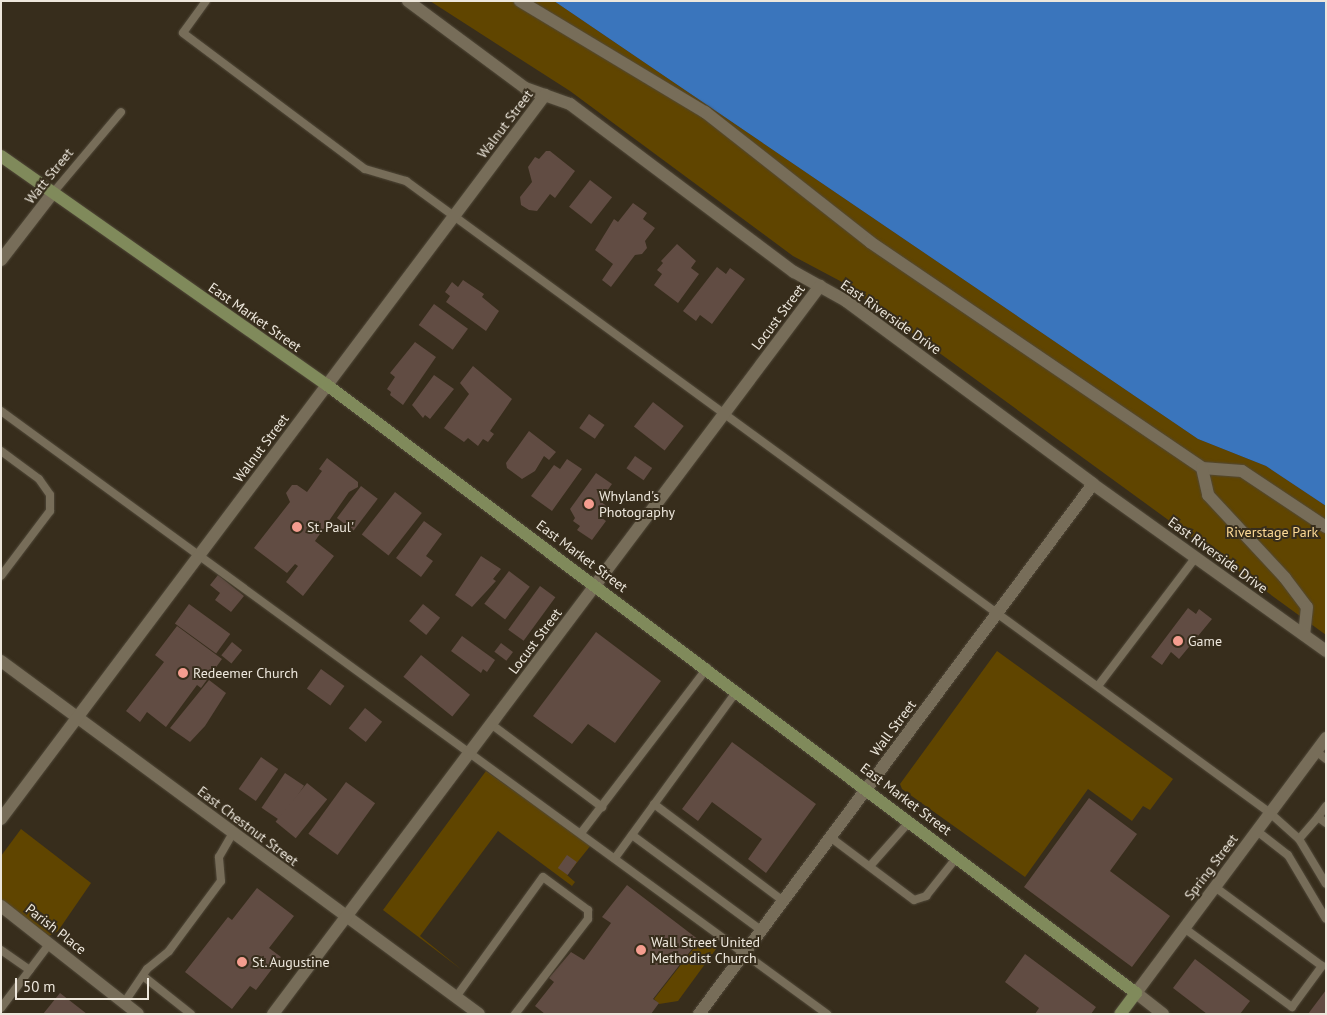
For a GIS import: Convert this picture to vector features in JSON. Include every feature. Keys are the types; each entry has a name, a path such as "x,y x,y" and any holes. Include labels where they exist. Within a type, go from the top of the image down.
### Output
{"main road":[{"name":"East Market Street","path":"1,156 52,194 327,385 707,668 1136,993"},
{"name":"Spring Street","path":"1120,1014 1136,993"}],"street":[{"name":"East Riverside Drive","path":"408,1 525,88 570,104 794,272 846,300 1093,484 1326,652"},
{"path":"520,1 705,112 870,242 1202,468 1242,471 1326,527"},
{"name":"Walnut Street","path":"1,819 545,95"},
{"name":"Watt Street","path":"1,260 52,194"},
{"name":"Locust Street","path":"274,1014 820,286"},
{"path":"1202,468 1208,495 1285,578 1307,607 1304,635"},
{"name":"Wall Street","path":"699,1014 1093,484"},
{"name":"East Chestnut Street","path":"1,661 478,1014"},
{"name":"Spring Street","path":"1136,993 1270,813 1321,755 1326,738"},
{"name":"Parish Place","path":"1,906 138,1014"},
{"path":"1136,993 1163,1014"}],"lane":[{"path":"206,1 183,33 365,169 406,180 724,415 997,612 1270,813 1299,839 1326,884"},
{"name":"Watt Street","path":"52,194 121,112"},
{"path":"1,411 582,833 826,1014"},
{"path":"1,451 38,479 50,495 50,511 1,576"},
{"path":"1098,686 1195,558"},
{"path":"582,833 707,668"},
{"path":"615,858 737,691"},
{"path":"491,724 602,807"},
{"path":"654,804 783,901"},
{"path":"1299,839 1326,806"},
{"path":"1318,817 1326,823"},
{"path":"870,866 910,821"},
{"path":"1257,830 1288,855 1326,919"},
{"path":"124,1003 143,976 169,950 221,881 219,857 233,833"},
{"path":"632,834 761,930"},
{"path":"830,837 914,900 926,896 956,857"},
{"path":"456,996 543,877 588,910 588,919 515,1014"},
{"path":"1184,928 1292,1007 1324,963 1215,887"},
{"path":"1,1008 50,943"},
{"path":"1,950 30,970"},
{"path":"143,976 191,1014"}],"green space":[{"name":"Riverstage Park","path":"430,1 554,1 1198,439 1266,466 1326,506 1326,635 842,282 793,256 570,91"},
{"path":"997,651 1173,779 1150,810 1143,806 1132,821 1088,789 1025,877 902,789 900,784"},
{"path":"486,771 591,845 567,875 575,882 572,886 498,831 420,936 462,970 383,910"},
{"path":"21,829 91,883 58,931 49,936 1,902 1,856"},
{"path":"701,939 716,949 678,1001 659,1004 654,999"}],"water":[{"path":"554,1 1326,1 1326,506 1266,466 1198,439"}],"building":[{"path":"546,151 550,151 575,171 555,198 550,194 537,211 529,210 521,205 520,197 532,182 528,167 535,157 539,159"},
{"path":"590,180 612,197 591,224 569,207"},
{"path":"633,203 647,213 643,219 655,228 645,241 647,248 642,254 635,255 611,287 602,280 613,264 595,250 614,219 618,222"},
{"path":"677,244 696,261 691,268 699,274 678,303 654,285 662,274 657,270 663,263 661,261"},
{"path":"717,267 726,274 730,268 745,279 712,324 700,315 696,321 683,311"},
{"path":"463,280 484,294 482,297 499,311 486,331 446,302 450,296 445,292 452,282 458,287"},
{"path":"434,304 468,329 453,350 419,325"},
{"path":"415,342 436,357 403,405 390,395 391,392 387,389 395,377 390,373"},
{"path":"473,366 512,399 490,431 494,434 488,442 483,439 478,446 468,438 464,442 444,428 469,394 460,383"},
{"path":"434,375 454,389 430,419 425,415 423,418 412,405"},
{"path":"653,402 684,426 665,450 634,426"},
{"path":"589,414 605,425 595,439 579,428"},
{"path":"529,431 556,452 549,460 544,456 535,471 522,479 507,468 506,463"},
{"path":"635,456 652,468 644,480 626,468"},
{"name":"St. Paul'","path":"327,458 358,482 358,487 349,492 315,541 334,556 303,596 286,582 298,566 295,564 287,573 254,548 290,502 286,493 292,485 297,485 307,492 322,471 319,469"},
{"path":"567,459 582,469 552,511 531,496 554,465 560,469"},
{"name":"Whyland's Photography","path":"596,473 612,484 600,501 609,508 602,518 606,521 592,540 577,530 580,526 573,521 575,518 570,509"},
{"path":"361,486 378,499 354,531 337,518"},
{"path":"395,492 422,513 389,555 362,535"},
{"path":"424,521 442,534 426,556 433,561 421,577 396,558"},
{"path":"481,556 501,569 493,579 496,581 472,607 455,595"},
{"path":"509,571 530,587 505,619 484,604"},
{"path":"218,575 244,596 231,612 215,600 220,593 210,585"},
{"path":"540,586 555,597 524,641 508,630"},
{"path":"189,604 230,634 216,653 175,623"},
{"path":"423,604 440,618 426,635 409,621"},
{"name":"Game","path":"1188,608 1196,614 1199,609 1212,619 1179,659 1171,652 1162,665 1151,657"},
{"name":"Redeemer Church","path":"177,626 222,659 201,688 197,685 166,727 147,712 140,722 126,711 164,662 155,655"},
{"path":"596,632 661,681 615,743 588,724 572,744 533,716"},
{"path":"462,636 495,660 487,672 483,669 481,673 451,651"},
{"path":"232,642 242,650 231,663 221,655"},
{"path":"501,643 513,652 506,661 494,652"},
{"path":"421,655 470,695 452,716 403,677"},
{"path":"321,669 344,686 330,705 307,688"},
{"path":"209,680 226,693 205,726 190,742 170,728"},
{"path":"365,708 382,722 366,742 349,728"},
{"path":"732,742 816,804 766,873 748,859 762,839 712,802 698,821 682,809"},
{"path":"261,757 278,769 256,801 239,789"},
{"path":"285,773 304,786 281,821 262,808"},
{"path":"346,782 375,803 338,855 308,834"},
{"path":"307,783 327,799 296,838 276,822"},
{"path":"1089,798 1137,834 1110,871 1170,916 1132,967 1024,887"},
{"path":"567,855 577,862 568,875 558,868"},
{"name":"Wall Street United Methodist Church","path":"627,885 699,940 653,999 659,1003 651,1014 545,1014 535,1006 554,982 549,978 571,952 584,960 611,923 602,917"},
{"path":"257,888 294,916 269,948 281,957 256,990 250,986 232,1009 185,972 228,917 232,920"},
{"path":"1025,954 1096,1007 1091,1014 1035,1014 1039,1008 1005,982"},
{"path":"1195,959 1250,1001 1240,1014 1207,1014 1173,988"},
{"path":"1326,990 1326,1014 1308,1014"},
{"path":"60,993 87,1014 43,1014"}],"place":[{"name":"Whyland's Photography","path":"589,504"},
{"name":"St. Paul'","path":"297,527"},
{"name":"Game","path":"1178,641"},
{"name":"Redeemer Church","path":"183,673"},
{"name":"Wall Street United Methodist Church","path":"641,950"},
{"name":"St. Augustine","path":"242,962"}]}
